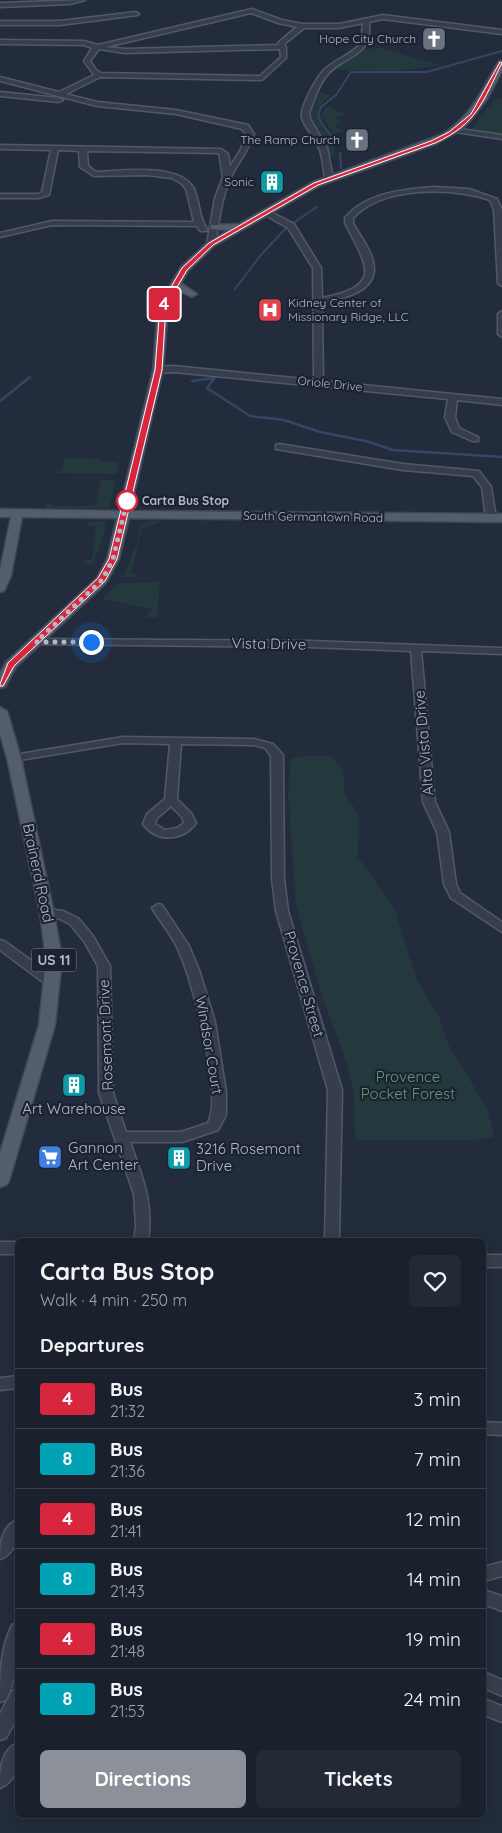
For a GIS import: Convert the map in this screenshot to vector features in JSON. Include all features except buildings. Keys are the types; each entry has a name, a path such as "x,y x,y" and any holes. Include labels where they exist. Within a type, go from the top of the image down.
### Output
{"main road":[{"path":"0,684 11,665 102,580 113,559 158,370 163,306 188,264 210,242 242,227 329,178 433,142 456,130 473,115 502,63"},
{"path":"214,227 227,229 242,227"},
{"path":"175,283 181,290 192,294"},
{"name":"South Germantown Road","path":"0,513 496,518"},
{"path":"0,588 5,576 17,514"},
{"name":"Brainerd Road","path":"0,711 14,758 47,912 54,959 47,1025 0,1181"}],"street":[{"path":"0,5 82,0"},
{"path":"302,26 280,44 283,47 284,57 262,78 99,75 93,72 87,61 93,50 98,47 252,11 280,22 302,26 339,26 384,17 502,32"},
{"path":"0,23 60,23 136,14"},
{"path":"329,178 324,148 306,119 305,113 324,74 364,47 368,35 366,22"},
{"path":"0,42 84,43 108,50 125,51 283,47"},
{"path":"60,94 99,75"},
{"path":"0,79 97,104"},
{"path":"0,94 176,112 245,127 250,134 245,148 227,176 219,198 210,242"},
{"path":"456,130 502,137"},
{"path":"0,147 82,150 221,151 224,154 227,176"},
{"path":"0,196 39,196 46,193 55,149"},
{"path":"82,150 84,167 94,174 168,174 186,183 198,224 210,242"},
{"path":"318,301 337,298 360,289 372,271 369,258 349,223 349,218 358,207 381,198 421,189 455,189 476,192 493,199 498,210 502,284"},
{"path":"266,213 289,224 317,268 319,382"},
{"path":"0,235 52,223 198,224"},
{"path":"502,314 502,334"},
{"name":"Oriole Drive","path":"158,370 174,369 319,382 502,402"},
{"path":"453,396 450,417 455,430 475,439"},
{"path":"279,447 403,467 476,473 483,478 487,487 496,518"},
{"name":"Vista Drive","path":"36,642 310,644 416,650 502,652"},
{"name":"Alta Vista Drive","path":"416,650 429,802 432,812 443,832 450,884 455,895 502,928"},
{"path":"14,758 124,740 176,741 171,800"},
{"name":"Provence Street","path":"176,741 254,742 269,746 276,755 278,879 282,912 335,1090 332,1238"},
{"name":"Windsor Court","path":"120,1137 182,1138 213,1126 218,1115 219,1092 208,1022 193,970 183,946 158,908"},
{"name":"Rosemont Drive","path":"47,912 63,915 74,921 89,939 104,966 106,1093 141,1194 143,1226 140,1238"},
{"path":"0,944 52,982"},
{"path":"0,1248 15,1248"},
{"path":"486,1261 502,1261"},
{"path":"0,1384 15,1382"},
{"path":"486,1428 502,1429"},
{"path":"0,1552 15,1531"},
{"path":"486,1573 502,1569"},
{"path":"486,1598 502,1604"},
{"path":"0,1694 15,1641"},
{"path":"486,1681 502,1688"},
{"path":"0,1732 15,1702"},
{"path":"486,1709 502,1714"},
{"path":"0,1779 15,1756"}],"green space":[{"path":"381,48 440,65 398,71 333,70 364,49"},
{"path":"320,92 331,96 322,103 316,115 334,144 335,156 330,157 323,138 309,118"},
{"path":"495,99 502,99 502,135 471,129"},
{"path":"326,106 346,114 335,118 342,122 334,125 344,131 334,134 321,116"},
{"path":"64,458 100,459 100,462 118,462 117,474 52,473 62,470"},
{"path":"101,480 116,480 109,508 46,509 46,504 49,503 52,506 96,506"},
{"path":"164,520 142,529 131,574 139,575 136,577 123,577 138,540 140,525 147,521"},
{"path":"104,521 106,524 99,549 92,565 85,565 84,560 92,560 96,526 88,525 88,522"},
{"path":"160,582 157,618 145,617 152,609 103,599 119,583"},
{"name":"Provence Pocket Forest","path":"331,756 343,769 345,794 359,815 358,857 395,910 417,980 440,1019 447,1042 488,1110 494,1137 473,1140 355,1140 354,1094 347,1064 322,996 296,906 288,795 291,758"}],"waterway":[{"path":"334,139 322,124 318,115 321,107 336,95 351,72 427,72 502,51"},
{"path":"340,153 341,168"},
{"path":"235,289 260,256 287,227 317,207"},
{"path":"216,376 207,388 250,416 284,420 320,432 366,441 393,450 502,457"},
{"path":"0,401 30,377"},
{"path":"192,381 214,378"}],"bus line":[{"name":"4","path":"0,684 11,665 102,580 113,559 121,532 132,477 158,370 163,306 184,269 211,244 316,184 451,134 465,124 473,115 502,63"}],"place":[{"name":"Hope City Church","path":"434,39"},
{"name":"The Ramp Church","path":"357,140"},
{"name":"Sonic","path":"272,182"},
{"name":"Kidney Center of Missionary Ridge, LLC","path":"270,310"},
{"name":"Carta Bus Stop","path":"127,501"},
{"name":"Art Warehouse","path":"74,1085"},
{"name":"Gannon Art Center","path":"50,1157"},
{"name":"3216 Rosemont Drive","path":"179,1158"}],"route":[{"path":"91,642 36,642 102,580 113,559 127,501"}]}
